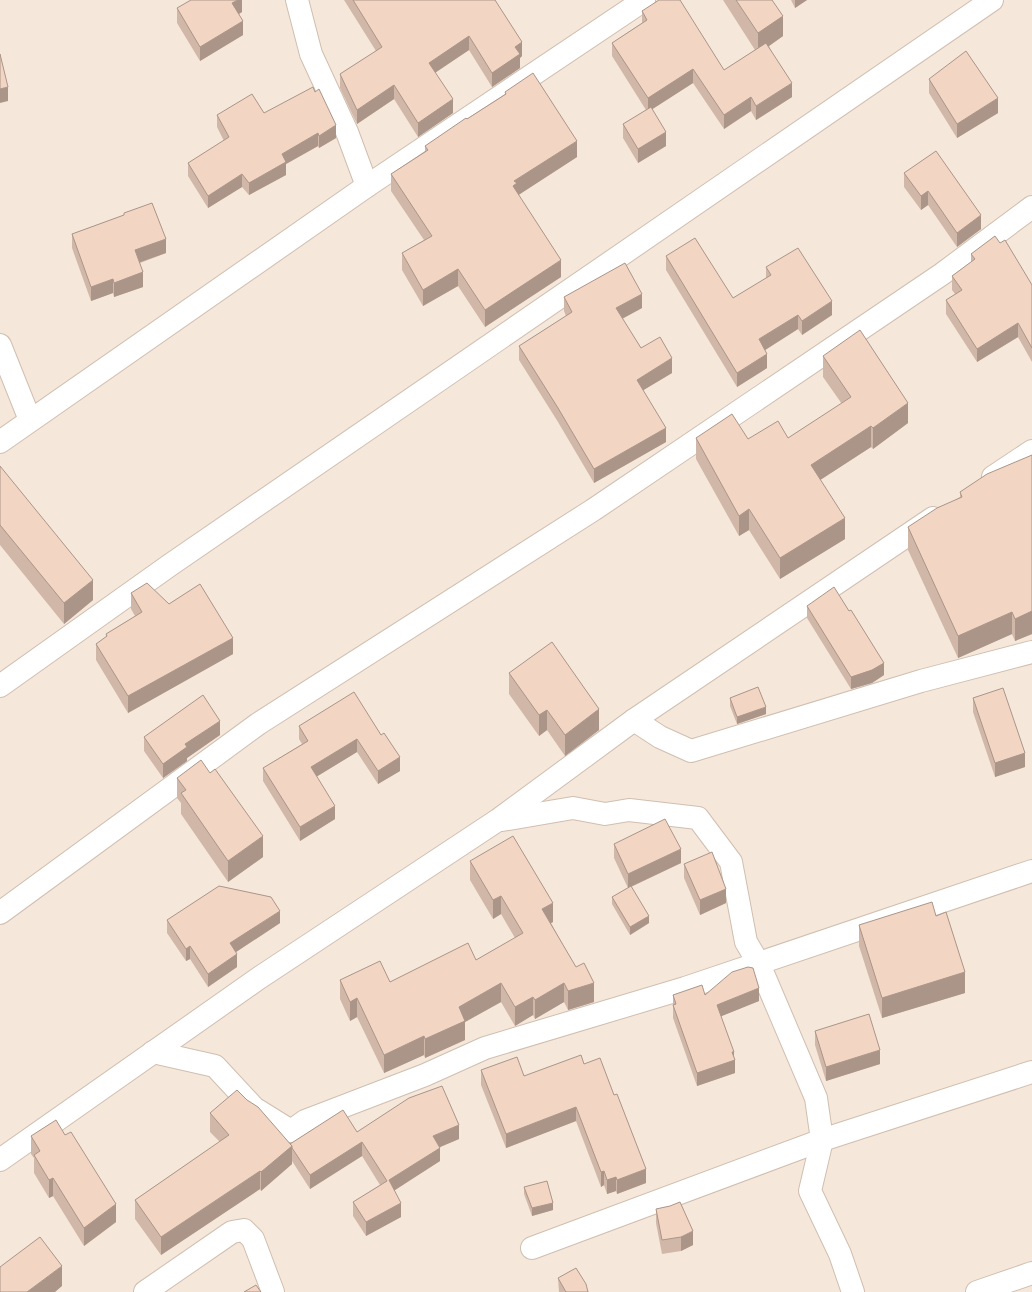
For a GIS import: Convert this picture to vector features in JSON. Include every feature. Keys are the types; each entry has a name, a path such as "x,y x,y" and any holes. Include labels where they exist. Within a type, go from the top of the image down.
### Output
{"street":[{"path":"297,0 312,54 347,132 367,186"},
{"path":"0,442 367,186 644,0"},
{"path":"0,686 170,564 992,0"},
{"path":"0,913 258,724 594,510 942,274 1032,207"},
{"path":"0,345 30,420"},
{"path":"980,486 1032,451"},
{"path":"0,1160 259,978 498,820 634,720 947,508"},
{"path":"634,720 660,737 691,751 920,681 1032,652"},
{"path":"498,820 573,808 605,814 629,810 698,818 731,862 746,942 759,964 816,1098 822,1140 810,1191 840,1254 853,1292"},
{"path":"153,1052 215,1066 254,1108 291,1131 304,1121 425,1074 485,1048 685,988 1032,871"},
{"path":"532,1248 822,1140 1032,1072"},
{"path":"145,1292 232,1232 244,1230 253,1239 273,1292"},
{"path":"977,1292 1032,1273"}],"shaded area":[{"path":"0,0 1032,0 1032,1292 0,1292"}],"building":[{"path":"191,0 238,0 232,3 243,21 200,47 177,8"},
{"path":"353,0 495,0 522,42 515,47 520,54 492,73 469,36 429,63 453,99 418,123 394,85 357,110 340,74 382,47"},
{"path":"659,0 680,0 724,70 766,43 792,83 756,106 751,97 724,115 693,69 648,98 612,43 647,20 642,11"},
{"path":"736,0 772,0 783,16 758,33"},
{"path":"966,51 998,98 957,124 929,79"},
{"path":"0,54 8,87 0,89"},
{"path":"533,73 577,141 514,181 517,183 513,186 561,260 485,310 458,269 423,290 402,253 432,236 391,174 428,150 425,146 466,118 467,119 506,94 505,92"},
{"path":"313,87 315,92 319,89 336,125 319,136 318,133 282,154 286,162 249,183 242,174 208,196 188,163 229,137 217,115 252,94 264,113"},
{"path":"651,107 666,132 638,149 623,124"},
{"path":"936,151 981,215 957,233 928,191 921,196 904,173"},
{"path":"152,203 166,239 135,250 143,272 114,283 113,279 91,287 72,234"},
{"path":"995,236 1000,243 1005,240 1032,285 1032,348 1018,323 977,349 946,300 962,290 952,276 975,259 971,254"},
{"path":"695,238 733,298 771,275 766,267 798,248 832,301 802,321 798,315 759,339 767,354 737,373 666,256"},
{"path":"625,263 642,294 616,308 641,348 660,337 672,358 637,380 666,428 594,469 519,346 572,312 564,297"},
{"path":"860,330 908,403 873,428 871,426 811,465 845,518 780,558 749,509 739,516 696,438 732,414 748,439 778,421 788,438 851,397 823,356"},
{"path":"1032,455 1032,611 1015,619 1012,612 958,636 908,527 937,508 962,497 960,492 987,474"},
{"path":"0,466 93,580 64,603 0,525"},
{"path":"147,583 169,604 200,584 233,638 128,696 96,644 107,636 106,634 142,612 131,593"},
{"path":"834,587 849,611 851,610 884,663 872,670 851,677 807,606"},
{"path":"552,642 599,709 565,735 547,710 539,715 509,673"},
{"path":"758,687 766,707 737,717 730,698"},
{"path":"1003,688 1025,753 995,763 973,698"},
{"path":"354,692 381,735 384,733 400,757 378,771 357,739 311,767 335,806 300,827 263,768 308,741 299,726"},
{"path":"203,695 220,721 185,744 187,747 163,764 144,737"},
{"path":"201,760 210,773 215,769 263,836 228,861 181,793 186,790 177,778"},
{"path":"665,819 681,849 628,874 614,844"},
{"path":"513,836 553,903 542,909 576,967 584,963 594,983 568,991 564,983 535,1000 533,997 515,1007 501,983 459,1007 465,1021 425,1039 424,1036 384,1055 357,998 350,1002 340,980 380,961 390,982 468,943 476,960 523,933 501,896 493,900 470,861"},
{"path":"712,852 726,889 700,900 684,864"},
{"path":"219,886 271,897 280,911 230,943 237,954 208,974 190,946 186,949 167,920"},
{"path":"631,886 649,916 630,927 612,897"},
{"path":"932,902 936,916 946,912 965,972 882,998 859,925"},
{"path":"748,967 753,968 759,988 717,1005 734,1052 732,1052 735,1060 697,1073 673,1005 676,1004 673,995 702,985 705,995 732,972"},
{"path":"869,1014 880,1050 826,1067 815,1031"},
{"path":"581,1055 584,1064 600,1058 614,1095 617,1094 646,1169 617,1180 616,1177 607,1180 604,1171 601,1172 576,1107 506,1134 481,1070 517,1057 524,1076"},
{"path":"442,1086 459,1125 433,1136 440,1148 389,1180 401,1203 366,1222 353,1202 387,1181 362,1142 310,1175 290,1144 343,1110 357,1132 409,1098"},
{"path":"237,1090 247,1100 258,1107 292,1146 261,1172 260,1171 161,1237 135,1200 229,1135 210,1113"},
{"path":"56,1120 65,1135 71,1132 116,1204 84,1228 53,1178 49,1180 34,1155 40,1151 31,1136"},
{"path":"547,1181 553,1203 532,1208 524,1187"},
{"path":"680,1202 693,1231 681,1237 662,1240 656,1209"},
{"path":"40,1237 62,1266 27,1292 0,1292 0,1267"},
{"path":"576,1268 586,1284 588,1292 566,1292 558,1278"},
{"path":"256,1285 261,1292 244,1292"}]}
